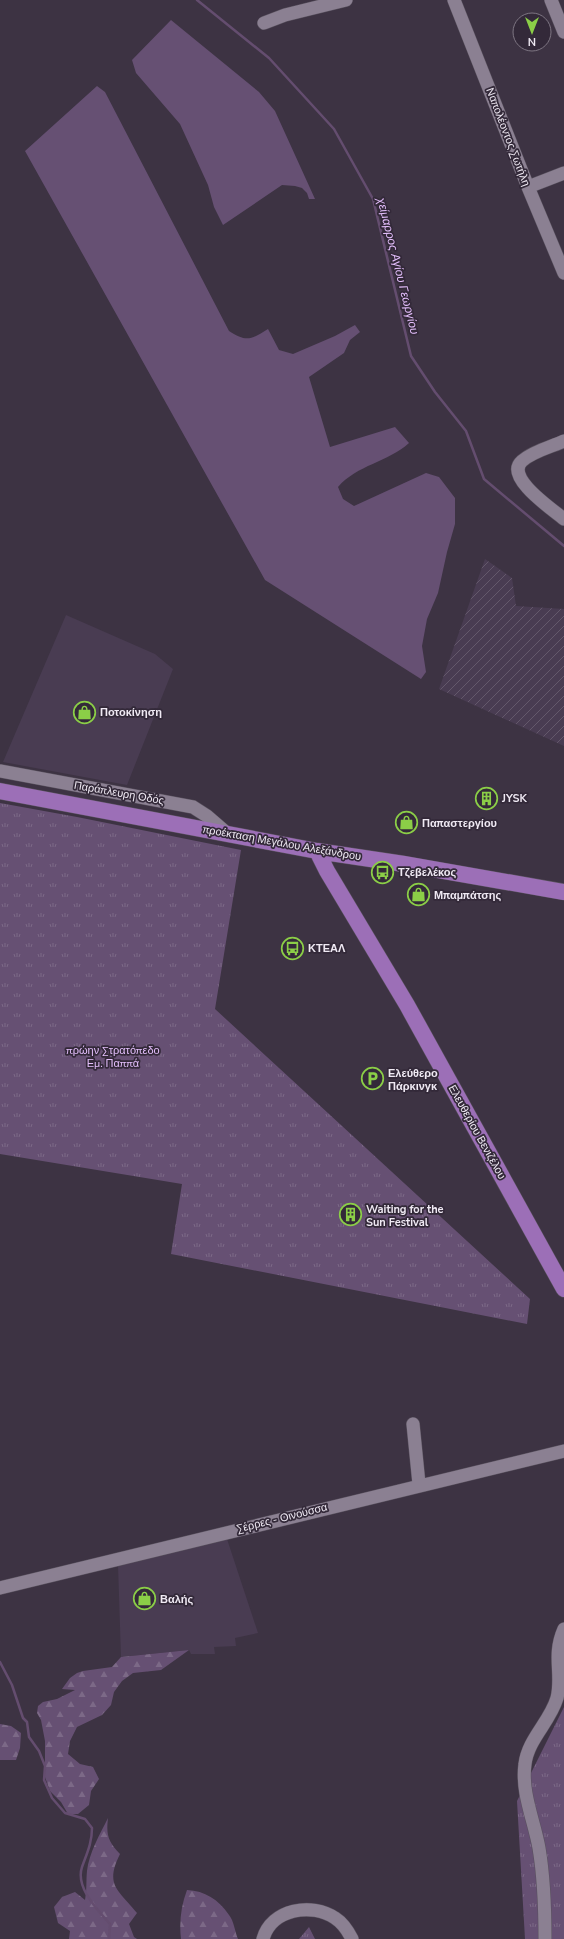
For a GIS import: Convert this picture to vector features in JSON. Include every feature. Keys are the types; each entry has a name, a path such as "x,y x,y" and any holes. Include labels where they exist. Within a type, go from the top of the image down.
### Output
{"main road":[{"name":"προέκταση Μεγάλου Αλεξάνδρου","path":"0,791 317,851 404,864 564,892"},
{"name":"Ελευθερίου Βενιζέλου","path":"317,851 330,877 407,1005 564,1289"}],"street":[{"path":"264,23 284,15 346,0"},
{"name":"Ναπολέοντος Σωτήλη","path":"454,0 528,188 564,273"},
{"path":"551,0 564,32"},
{"path":"528,188 564,173"},
{"path":"564,442 523,460 517,469 520,479 564,519"},
{"name":"Παράπλευρη Οδός","path":"0,771 194,807 229,834"},
{"path":"413,1424 419,1484"},
{"name":"Σέρρες - Οινούσσα","path":"0,1588 419,1484 564,1450"},
{"path":"545,1939 545,1913 540,1856 525,1784 525,1764 531,1745 554,1706 557,1698 558,1649 564,1630"},
{"path":"263,1939 267,1929 275,1920 293,1911 309,1908 324,1911 336,1918 352,1939"}],"shaded area":[{"path":"485,559 512,578 516,606 564,609 564,746 439,689"},
{"path":"66,615 155,654 173,669 127,785 3,762"},
{"path":"227,1539 258,1633 235,1638 236,1646 214,1647 215,1654 191,1654 189,1650 121,1657 118,1565"}],"green space":[{"path":"171,20 259,92 275,111 315,199 309,199 307,193 302,188 282,185 223,225 214,207 208,185 180,124 136,73 132,60"},
{"path":"97,86 105,92 229,331 240,337 248,338 257,336 268,329 279,350 293,354 335,336 355,325 360,332 350,340 344,353 309,377 330,447 395,427 409,443 392,455 363,468 346,480 338,487 343,499 354,506 426,473 439,477 455,498 455,524 438,593 427,619 422,646 426,672 421,679 265,580 25,151"},
{"name":"πρώην Στρατόπεδο Εμ. Παππά","path":"0,803 241,850 215,1009 530,1299 527,1324 171,1254 182,1184 0,1154"},
{"path":"189,1650 161,1670 133,1673 122,1681 114,1692 111,1705 102,1715 77,1727 70,1741 68,1754 80,1764 93,1767 99,1779 91,1791 89,1805 78,1814 68,1814 61,1802 50,1791 45,1777 45,1741 41,1720 37,1713 38,1706 43,1702 57,1699 75,1690 62,1689 70,1678 77,1673 112,1667 121,1657"},
{"path":"564,1707 564,1939 525,1939 517,1801"},
{"path":"0,1724 11,1726 21,1733 20,1748 16,1760 0,1760"},
{"path":"108,1818 107,1829 110,1841 120,1854 113,1873 114,1881 119,1893 137,1913 129,1924 134,1937 137,1939 69,1939 70,1931 58,1923 54,1907 62,1897 75,1892 85,1900 88,1864 95,1844"},
{"path":"187,1890 200,1892 216,1900 231,1917 238,1939 181,1939 181,1914"},
{"path":"309,1927 315,1939 299,1939"}],"waterway":[{"name":"χείμαρρος Αγίου Γεωργίου","path":"197,0 269,58 334,129 373,199 411,356 435,392 466,431 484,479 564,546"},
{"path":"0,1662 12,1685 23,1718 27,1722 29,1737 39,1751 45,1766 44,1780 52,1798 65,1813 85,1819 92,1828 90,1843 82,1867 82,1883 89,1898 110,1924 109,1939"}],"place":[{"name":"Ποτοκίνηση","path":"84,712"},
{"name":"JYSK","path":"487,798"},
{"name":"Παπαστεργίου","path":"406,823"},
{"name":"Τζεβελέκος","path":"382,872"},
{"name":"Μπαμπάτσης","path":"418,895"},
{"name":"ΚΤΕΑΛ","path":"292,948"},
{"name":"Ελεύθερο Πάρκινγκ","path":"372,1079"},
{"name":"Waiting for the Sun Festival","path":"351,1215"},
{"name":"Βαλής","path":"145,1599"}]}
